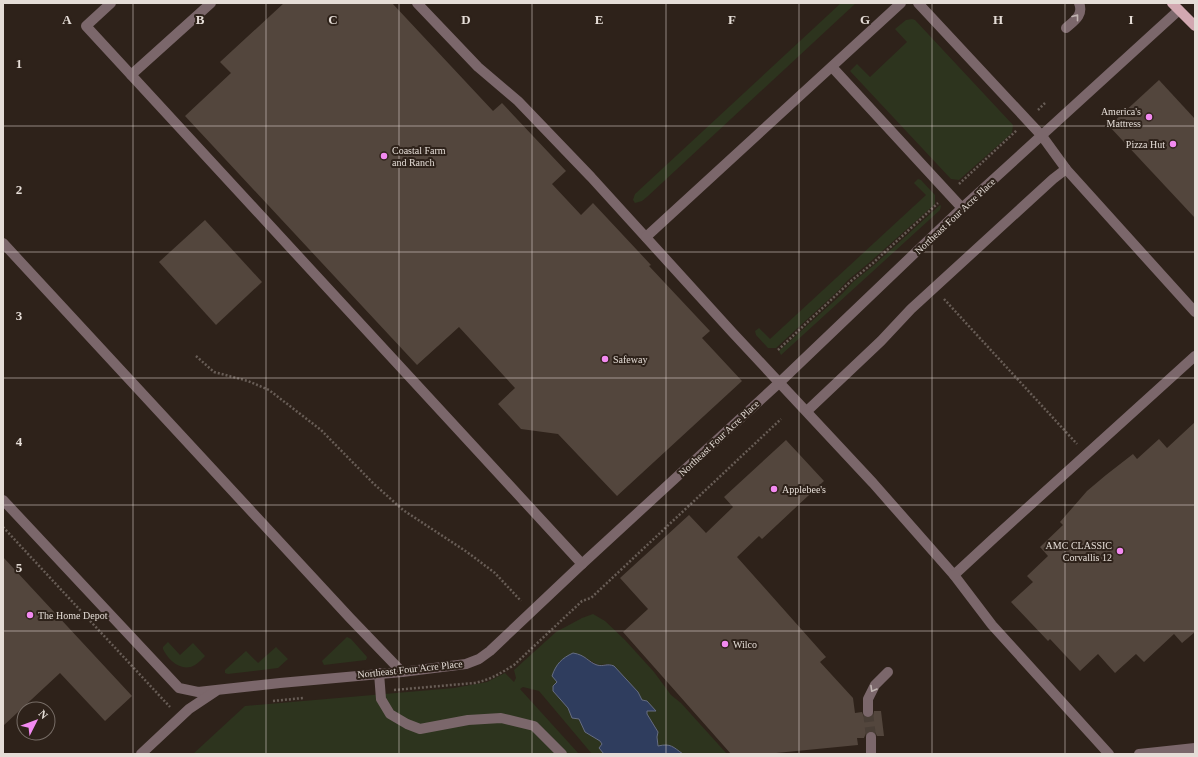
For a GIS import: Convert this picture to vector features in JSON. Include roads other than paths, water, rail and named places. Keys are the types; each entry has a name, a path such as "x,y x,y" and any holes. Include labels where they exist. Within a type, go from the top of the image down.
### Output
{"main road":[{"path":"1176,6 1195,26"}],"street":[{"path":"111,3 86,26 582,564"},
{"path":"131,75 211,3"},
{"path":"417,3 478,67 518,101 554,138 807,411 954,575 992,625 1110,754"},
{"path":"646,237 901,3"},
{"path":"918,3 1042,136 1066,169 1195,312"},
{"path":"1066,28 1080,14 1081,8 1079,3"},
{"name":"Northeast Four Acre Place","path":"3,500 179,688 198,692 379,673 402,672 466,664 490,651 532,613 582,564 780,382 962,208 1042,136 1176,6"},
{"path":"832,67 962,208"},
{"path":"807,411 881,341 911,309 1053,179 1066,169"},
{"path":"3,243 350,618 402,672"},
{"path":"954,575 1194,357"},
{"path":"868,712 868,699 875,685 888,672"},
{"path":"379,673 381,699 390,714 407,724 420,729 468,720 501,718 534,726 562,754"},
{"path":"141,754 189,709 217,690"},
{"path":"871,737 871,754"},
{"path":"1139,754 1195,748"}],"water":[{"path":"573,653 581,655 597,665 614,666 638,692 642,700 647,701 656,711 647,711 647,714 658,732 658,746 669,745 683,754 604,754 599,748 602,744 600,741 585,732 579,719 572,718 568,708 553,691 553,686 557,682 552,676 555,668 563,659"}],"tunnel":[{"path":"868,712 871,737"}],"place":[{"name":"America's Mattress","path":"1149,117"},
{"name":"Pizza Hut","path":"1173,144"},
{"name":"Coastal Farm and Ranch","path":"384,156"},
{"name":"Safeway","path":"605,359"},
{"name":"Applebee's","path":"774,489"},
{"name":"AMC CLASSIC Corvallis 12","path":"1120,551"},
{"name":"The Home Depot","path":"30,615"},
{"name":"Wilco","path":"725,644"}]}
